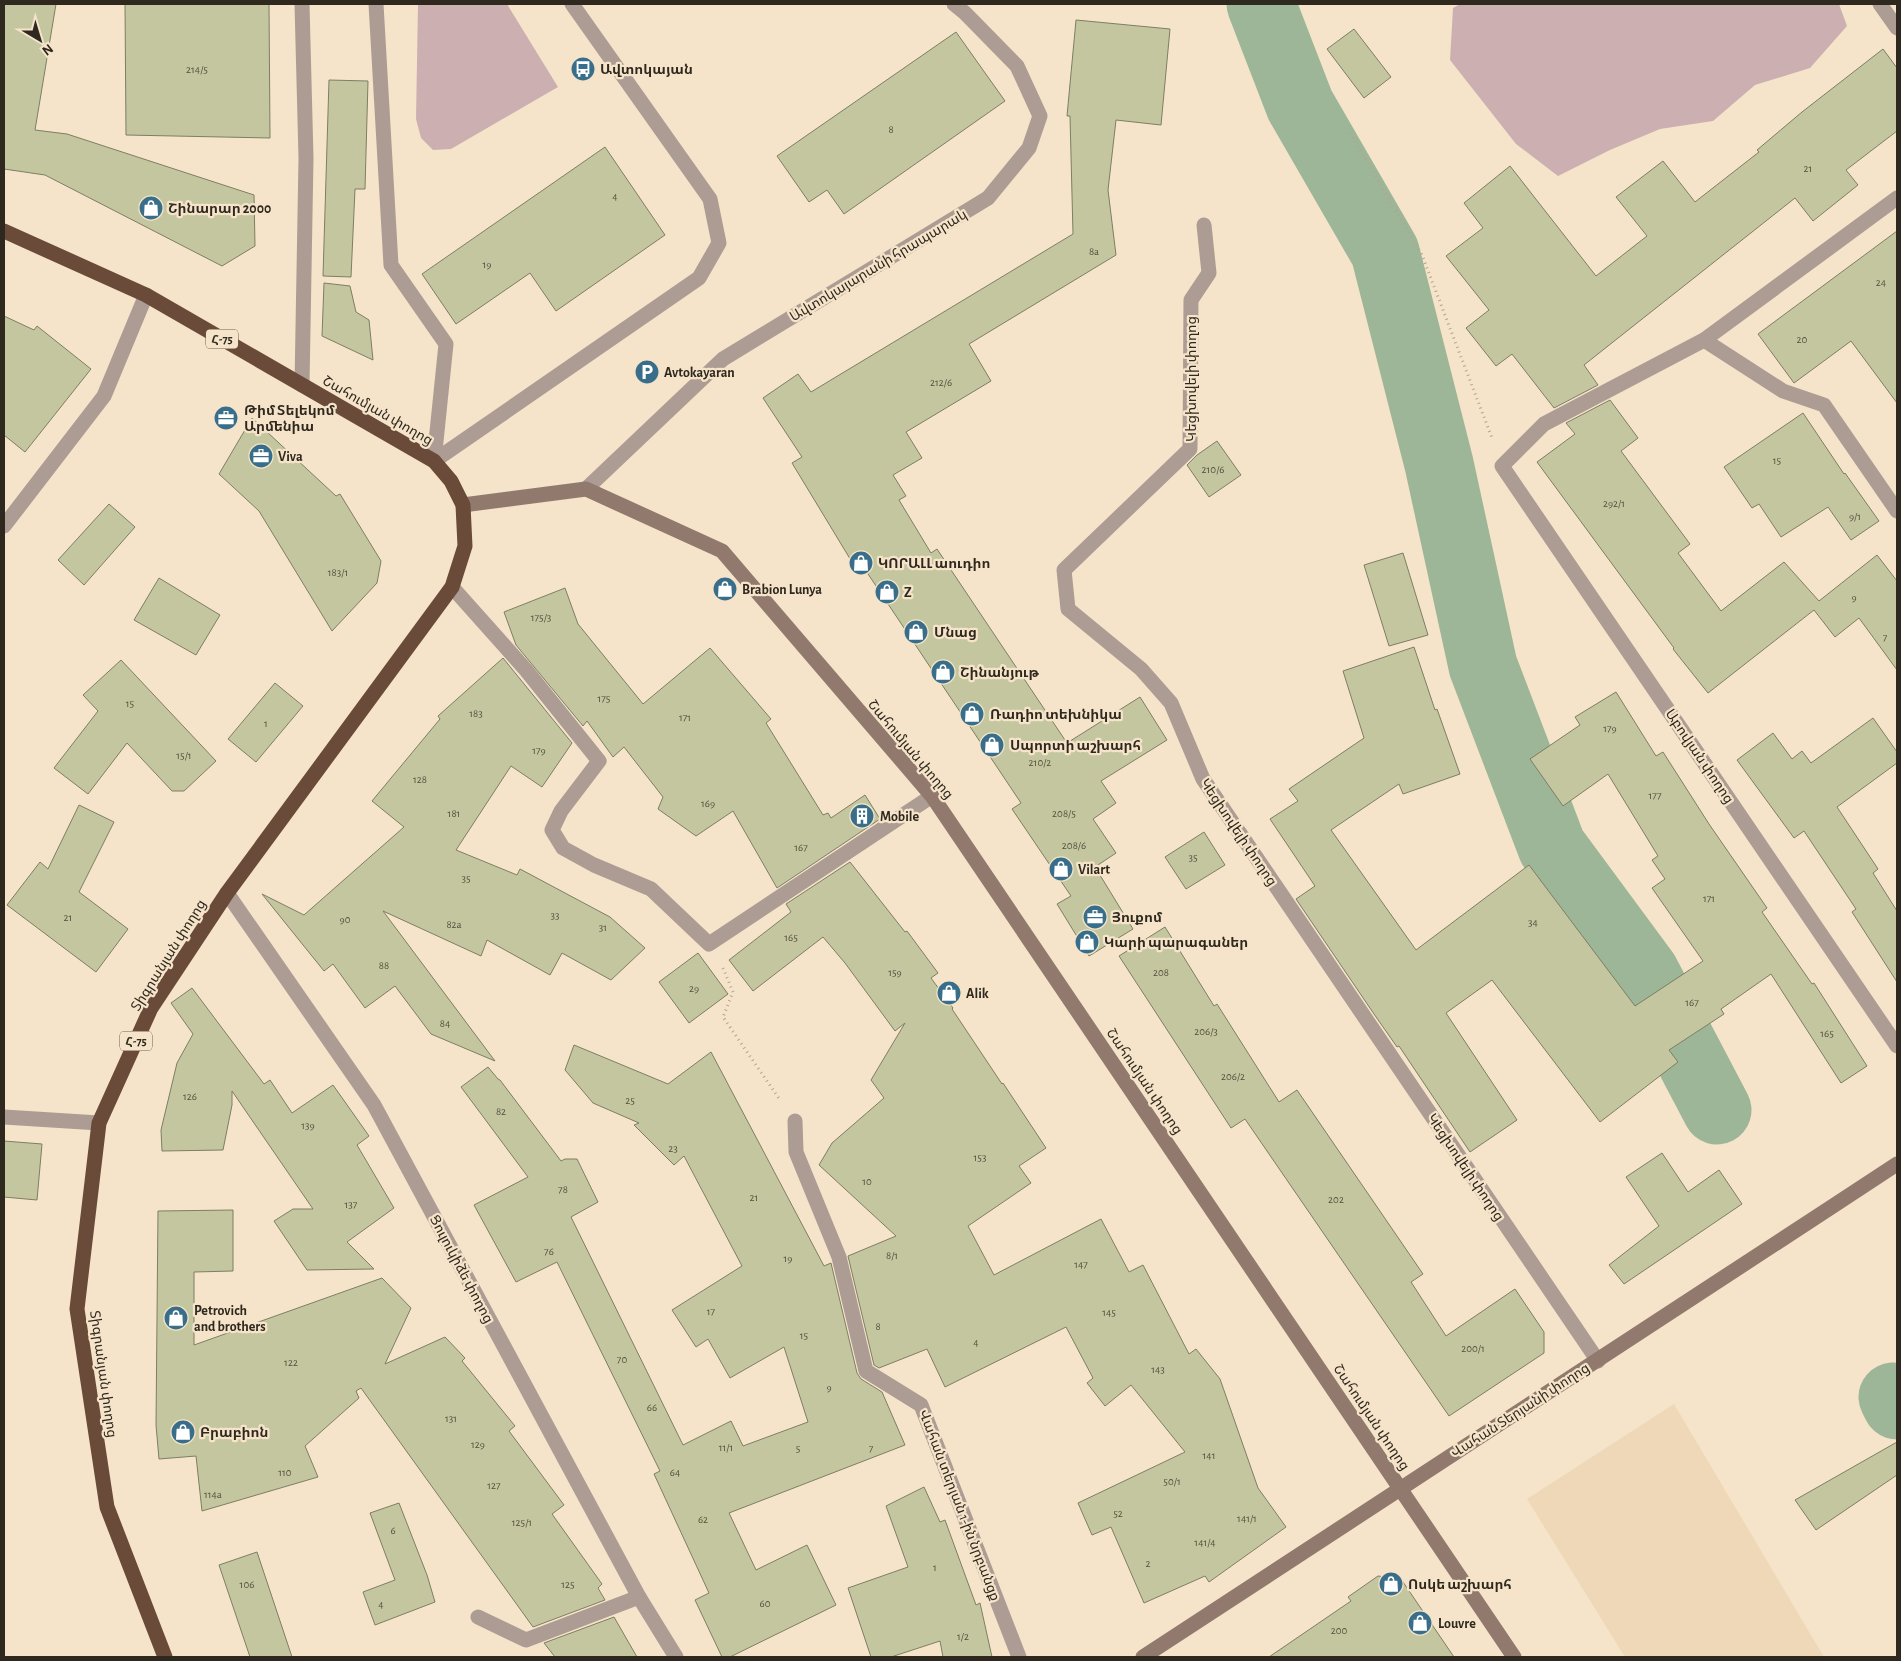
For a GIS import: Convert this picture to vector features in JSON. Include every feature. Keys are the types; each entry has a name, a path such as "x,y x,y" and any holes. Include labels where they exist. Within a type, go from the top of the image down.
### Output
{"highway":[{"name":"Շահումյան փողոց","path":"4,231 146,296 434,461 451,481 463,505"},
{"name":"Տիգրանյան փողոց","path":"165,1657 107,1507 78,1309 98,1124 151,1008 227,893 452,587 465,546 463,505"}],"street":[{"path":"302,4 306,158 302,385"},
{"path":"376,4 391,265 446,344 434,461"},
{"path":"434,461 699,278 719,243 710,199 572,4"},
{"name":"Ավտոկայարանի հրապարակ","path":"586,489 723,360 988,198 1029,148 1040,116 1017,66 966,13 954,4"},
{"path":"1880,4 1897,28"},
{"path":"1502,466 1544,424 1704,340 1897,198"},
{"name":"Կեցխովելի փողոց","path":"1204,225 1208,273 1191,300 1190,449 1064,570 1068,609 1141,669 1171,702 1203,779 1598,1361"},
{"path":"4,526 104,396 146,296"},
{"path":"1704,340 1782,391 1824,405 1897,511"},
{"name":"Աբովյան փողոց","path":"1502,466 1897,1046"},
{"path":"463,505 586,489"},
{"name":"Շահումյան փողոց","path":"586,489 722,551 932,796 1514,1657"},
{"path":"452,587 526,670 599,761 560,811 552,830 563,848 594,865 651,889 709,944 932,796"},
{"name":"Ցուլուկիձե փողոց","path":"227,893 374,1105 639,1597 676,1657"},
{"path":"4,1117 98,1124"},
{"name":"Վահան տերյան 1-ին նրբանցք","path":"795,1121 796,1152 839,1257 866,1371 921,1405 1019,1657"},
{"name":"Վահան Տերյանի փողոց","path":"1143,1657 1400,1487 1598,1361 1897,1164"},
{"path":"478,1617 526,1640 639,1597"}],"path":[{"path":"1350,133 1422,255 1502,466"},
{"path":"709,944 724,970 733,992 723,1017 795,1121"}],"shaded area":[{"path":"418,4 507,4 558,87 451,149 433,150 421,138 416,119"},
{"path":"1460,4 1839,4 1847,26 1810,68 1755,85 1713,121 1660,129 1610,150 1558,176 1516,144 1450,60 1453,8"},
{"path":"1674,1404 1824,1657 1625,1657 1527,1499"}],"building":[{"path":"4,4 56,4 35,130 67,134 254,195 255,246 222,266 45,175 4,169"},
{"path":"125,4 269,4 270,138 126,135"},
{"path":"1076,20 1170,29 1161,125 1116,120 1108,190 1116,255 969,344 991,381 906,432 922,458 893,475 906,496 899,500 931,553 937,549 1067,743 1140,697 1167,740 1101,781 1116,803 1093,819 1116,853 1095,867 1133,929 1089,956 1057,904 1071,896 1012,809 1021,803 864,568 858,572 792,463 802,457 763,398 798,374 811,392 1073,234 1070,116 1067,116"},
{"path":"1354,29 1391,77 1364,98 1327,49"},
{"path":"956,32 1005,101 844,214 827,190 809,202 777,156"},
{"path":"1883,49 1897,68 1897,131 1846,170 1858,185 1813,221 1795,198 1584,365 1598,385 1554,408 1512,354 1496,366 1466,328 1489,310 1446,256 1483,228 1464,203 1510,166 1596,276 1647,236 1616,197 1663,161 1695,202 1759,152 1757,150 1802,112"},
{"path":"329,80 368,81 365,189 355,189 351,277 323,276"},
{"path":"605,147 665,235 556,311 530,273 456,324 422,274"},
{"path":"1897,231 1897,403 1851,341 1794,383 1758,334"},
{"path":"324,283 350,286 356,312 369,320 373,360 322,336"},
{"path":"4,316 34,330 37,326 91,369 25,452 4,435"},
{"path":"1610,400 1638,438 1621,451 1690,544 1678,553 1721,611 1784,562 1819,601 1877,555 1897,581 1897,670 1859,618 1835,637 1814,610 1708,693 1673,649 1537,462 1575,434 1566,423"},
{"path":"1803,413 1844,474 1879,521 1851,540 1828,507 1781,537 1759,504 1752,508 1724,467"},
{"path":"252,418 336,496 340,494 381,561 377,583 332,631 259,511 219,474"},
{"path":"1217,441 1241,475 1209,497 1187,465 1197,455"},
{"path":"109,504 135,527 84,585 58,560"},
{"path":"1403,553 1428,635 1389,646 1364,565"},
{"path":"159,578 220,615 196,655 134,620"},
{"path":"565,588 578,624 643,704 710,648 771,719 766,723 823,815 828,813 831,818 865,795 880,819 777,888 733,811 696,836 658,809 663,797 624,747 613,757 587,721 583,726 516,645 504,612"},
{"path":"1414,647 1435,710 1437,709 1460,774 1403,794 1399,784 1331,830 1416,950 1529,865 1635,1006 1703,961 1652,888 1665,879 1652,860 1658,856 1608,774 1563,806 1530,759 1580,725 1575,717 1616,692 1656,756 1663,752 1709,824 1767,908 1762,912 1812,984 1814,983 1867,1066 1841,1083 1771,974 1721,1009 1724,1014 1669,1050 1678,1062 1600,1122 1492,980 1446,1013 1517,1120 1470,1152 1399,1046 1397,1047 1296,899 1315,886 1270,819 1298,801 1289,789 1364,738 1343,671"},
{"path":"503,658 572,743 542,787 511,766 456,850 517,875 520,869 610,917 645,948 611,980 562,953 550,975 487,940 481,956 383,911 495,1061 431,1034 395,986 365,1008 333,964 324,971 262,894 304,915 404,827 372,801 440,719 438,716"},
{"path":"121,660 216,761 184,791 172,791 127,743 88,794 54,768 98,711 83,695"},
{"path":"275,683 303,706 256,762 228,739"},
{"path":"1873,718 1897,752 1897,763 1837,807 1878,869 1873,873 1897,911 1897,982 1852,912 1856,909 1804,831 1794,838 1737,760 1773,733 1792,759 1802,751 1811,763"},
{"path":"79,805 114,822 79,892 128,929 96,972 7,905 40,862 48,869"},
{"path":"1204,832 1225,865 1186,889 1165,857"},
{"path":"850,862 905,932 907,931 938,973 931,978 1046,1148 1019,1166 1031,1183 968,1226 994,1275 1101,1219 1129,1272 1143,1265 1189,1354 1196,1349 1220,1379 1258,1488 1286,1527 1209,1582 1205,1576 1144,1603 1111,1527 1092,1535 1078,1503 1185,1452 1131,1385 1105,1406 1087,1383 1093,1378 1066,1327 945,1387 927,1349 879,1368 874,1365 848,1256 896,1236 819,1165 832,1143 884,1098 871,1080 905,1023 895,1031 845,963 823,937 753,991 729,960 791,912 786,904"},
{"path":"1165,927 1214,1006 1217,1004 1279,1102 1297,1090 1423,1274 1411,1282 1446,1336 1515,1289 1544,1332 1544,1353 1449,1416 1245,1119 1231,1128 1119,956"},
{"path":"698,953 728,994 689,1023 659,982"},
{"path":"192,988 264,1084 270,1080 292,1113 333,1085 369,1136 357,1145 394,1208 347,1242 374,1269 307,1270 274,1221 293,1209 313,1209 232,1091 232,1105 223,1150 162,1151 161,1130 177,1063 193,1034 171,1003"},
{"path":"574,1045 668,1084 711,1052 824,1266 831,1263 857,1373 861,1379 882,1392 905,1445 729,1513 756,1570 807,1545 836,1605 730,1657 722,1657 695,1600 709,1593 654,1474 660,1471 557,1262 516,1282 474,1205 528,1177 461,1087 488,1067 500,1080 561,1161 577,1159 598,1202 571,1217 683,1445 731,1421 743,1446 808,1422 784,1347 730,1378 708,1339 696,1347 672,1310 742,1266 684,1156 674,1165 634,1125 639,1123 593,1103 565,1070"},
{"path":"4,1141 42,1144 37,1200 4,1197"},
{"path":"1662,1153 1688,1192 1719,1170 1742,1204 1624,1284 1609,1265 1659,1226 1626,1177"},
{"path":"233,1210 233,1271 194,1272 194,1345 382,1278 411,1308 385,1364 445,1337 465,1358 462,1361 515,1426 509,1431 564,1505 552,1514 602,1584 598,1588 605,1600 533,1627 361,1388 356,1391 359,1398 305,1446 318,1477 202,1511 196,1456 159,1459 156,1425 158,1211"},
{"path":"1897,1442 1897,1475 1816,1530 1795,1500"},
{"path":"924,1487 940,1522 945,1520 976,1605 980,1603 992,1657 943,1657 940,1641 891,1657 871,1657 848,1588 908,1567 886,1506"},
{"path":"399,1503 427,1575 435,1602 375,1625 363,1592 395,1580 370,1513"},
{"path":"257,1552 292,1657 250,1657 219,1565"},
{"path":"1378,1576 1401,1579 1454,1657 1269,1657 1351,1601 1348,1597"},
{"path":"614,1617 637,1657 555,1657 544,1643"}],"waterway":[{"path":"1261,4 1300,105 1385,252 1439,464 1483,666 1552,847 1645,973 1717,1110"},
{"path":"1893,1397 1897,1405"}],"place":[{"name":"Ավտոկայան","path":"583,69"},
{"name":"Շինարար 2000","path":"151,208"},
{"name":"Avtokayaran","path":"647,372"},
{"name":"Թիմ Տելեկոմ Արմենիա","path":"226,418"},
{"name":"Viva","path":"261,456"},
{"name":"ԿՈՐԱԼԼ աուդիո","path":"861,563"},
{"name":"Brabion Lunya","path":"725,589"},
{"name":"Z","path":"887,592"},
{"name":"Մնաց","path":"916,632"},
{"name":"Շինանյութ","path":"943,672"},
{"name":"Ռադիո տեխնիկա","path":"972,714"},
{"name":"Սպորտի աշխարհ","path":"992,745"},
{"name":"Mobile","path":"862,816"},
{"name":"Vilart","path":"1061,869"},
{"name":"Յուքոմ","path":"1095,917"},
{"name":"Կարի պարագաներ","path":"1087,942"},
{"name":"Alik","path":"949,993"},
{"name":"Petrovich and brothers","path":"176,1318"},
{"name":"Բրաբիոն","path":"183,1432"},
{"name":"Ոսկե աշխարհ","path":"1391,1584"},
{"name":"Louvre","path":"1420,1623"}]}
